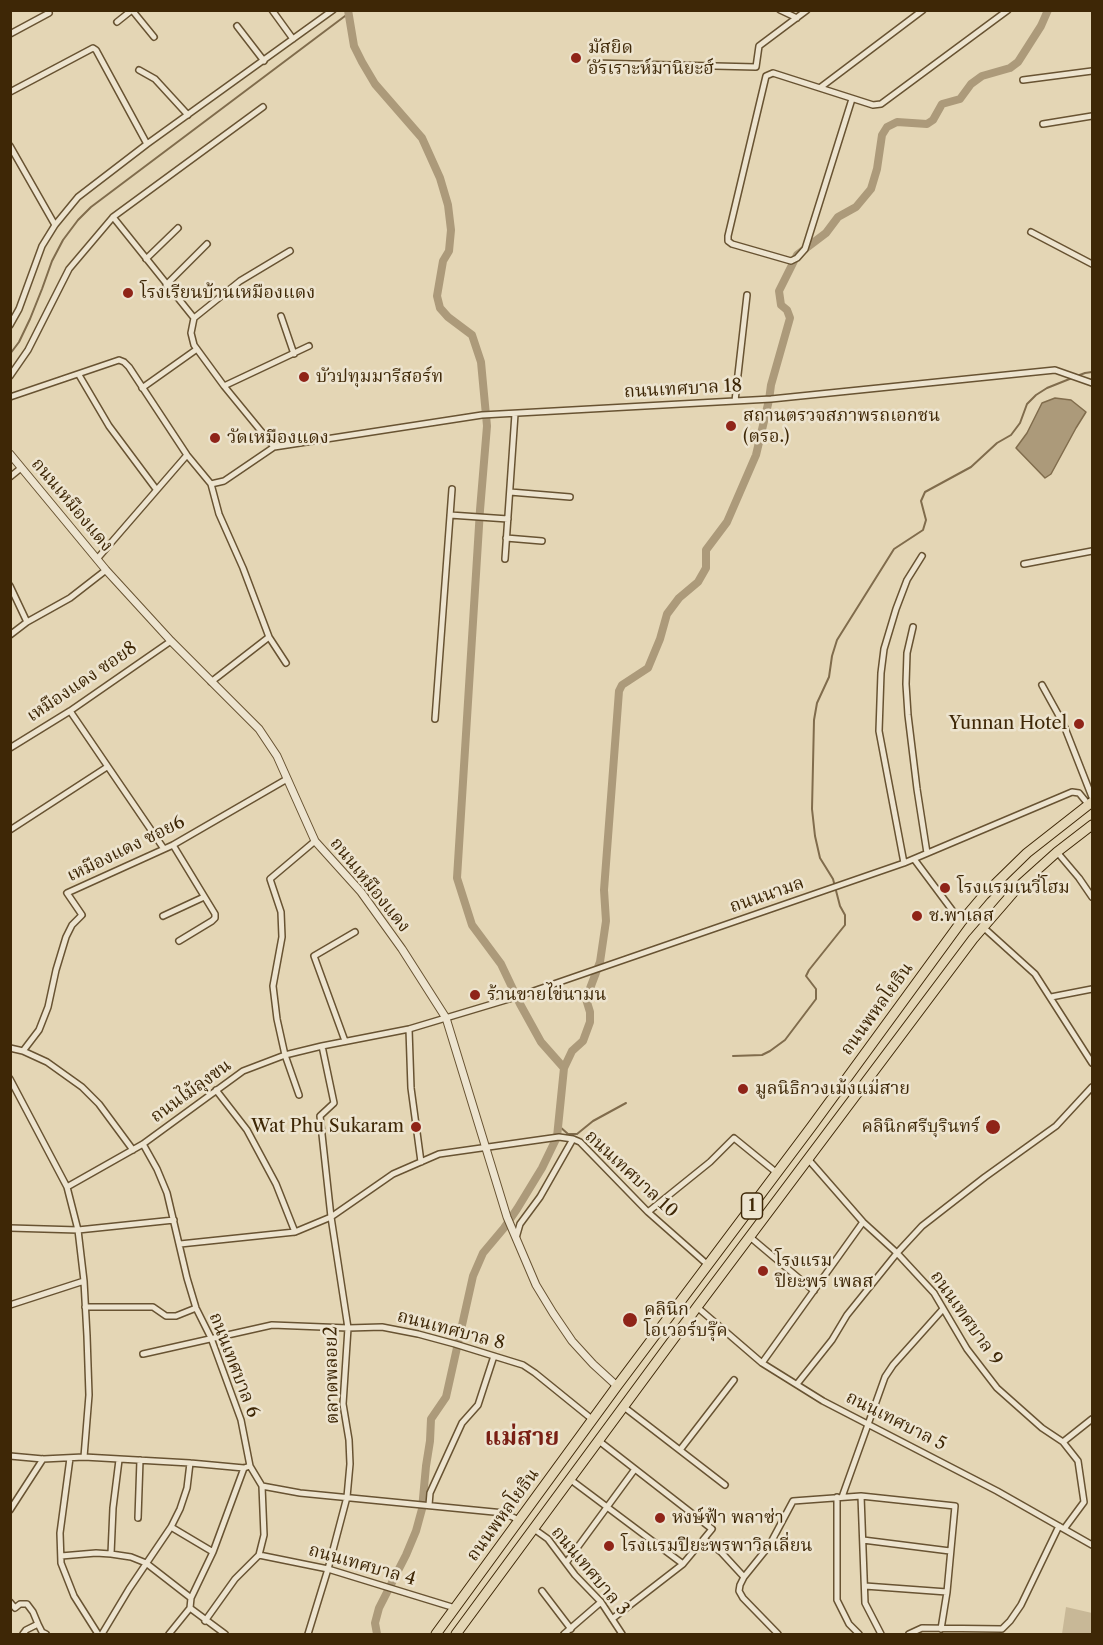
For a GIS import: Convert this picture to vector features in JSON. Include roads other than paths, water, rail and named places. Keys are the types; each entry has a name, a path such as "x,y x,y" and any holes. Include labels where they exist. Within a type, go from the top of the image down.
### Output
{"main road":[{"name":"ถนนพหลโยธิน","path":"436,1635 617,1386 795,1149 961,922 984,895 1027,853 1091,801"},
{"name":"ถนนพหลโยธิน","path":"456,1635 697,1307 983,927 1018,887 1092,825"},
{"path":"795,1149 808,1160"},
{"path":"777,1173 790,1183"},
{"path":"465,1594 478,1604"}],"street":[{"path":"117,22 132,10 154,38"},
{"path":"272,10 293,39"},
{"path":"10,325 19,309 42,246 55,225 78,197 147,144 333,10"},
{"path":"780,10 796,18"},
{"path":"591,63 756,67 759,46 807,10"},
{"path":"821,87 923,10"},
{"path":"852,99 805,249 791,261 728,241 766,76 773,73 852,99 873,105 881,104 1008,10"},
{"path":"10,34 49,13"},
{"path":"237,26 264,61"},
{"path":"10,92 93,48 147,144"},
{"path":"139,70 155,79 188,115"},
{"path":"1023,80 1092,71"},
{"path":"10,376 27,350 69,269 113,217 263,107"},
{"path":"1042,124 1092,116"},
{"path":"10,146 55,225"},
{"path":"113,217 194,318"},
{"path":"146,259 178,228"},
{"path":"1031,232 1092,264"},
{"path":"166,285 207,244"},
{"path":"211,484 224,481 274,447 224,387 194,345 191,333 194,318 240,281 290,251"},
{"path":"735,401 747,295"},
{"path":"281,316 294,354"},
{"path":"224,387 309,346"},
{"path":"142,388 197,349"},
{"path":"10,397 119,360 124,362 187,456 211,484 219,514 243,568 269,637 286,663"},
{"name":"ถนนเทศบาล 18","path":"274,447 482,415 771,399 1055,370 1092,383"},
{"path":"79,375 109,426 156,489"},
{"path":"505,559 515,414"},
{"name":"ถนนเหมืองแดง","path":"10,454 106,570 171,641 259,729 277,756 315,841 368,902 402,949 446,1018 507,1216 537,1286 572,1341 617,1386"},
{"path":"97,559 187,456"},
{"path":"10,477 21,468"},
{"path":"435,719 452,489"},
{"path":"510,492 570,496"},
{"path":"450,515 508,519"},
{"path":"506,538 542,542"},
{"path":"1024,564 1092,551"},
{"path":"904,863 879,731 880,674 884,649 896,609 908,580 922,556"},
{"path":"10,635 27,622 70,598 106,570"},
{"path":"10,586 27,622"},
{"path":"913,627 907,653 907,705 927,854"},
{"path":"211,682 269,637"},
{"name":"เหมืองแดง ซอย8","path":"10,748 70,711 171,641"},
{"path":"1042,684 1063,723 1091,801"},
{"path":"70,711 164,849"},
{"path":"10,830 107,767"},
{"name":"เหมืองแดง ซอย6","path":"23,1051 39,1030 48,1007 66,937 72,925 82,915 67,893 173,845 287,779"},
{"name":"ถนนนามล","path":"446,1018 601,969 904,863 1072,792 1079,793 1091,801"},
{"path":"299,1095 285,1055 277,1019 273,986 282,937 281,912 270,879 315,841"},
{"path":"173,845 215,914 215,918 179,941"},
{"path":"1057,852 1092,897"},
{"path":"914,859 961,922"},
{"path":"163,916 204,897"},
{"path":"983,927 1035,974 1092,1063"},
{"path":"345,1041 314,956 355,932"},
{"path":"1051,997 1092,989"},
{"name":"ถนนไม้ลุงขน","path":"67,1187 143,1144 243,1071 285,1055 409,1029 446,1018"},
{"path":"409,1029 411,1088 421,1162"},
{"name":"ตลาดพลอย2","path":"308,1635 347,1497 350,1464 343,1404 348,1328 331,1217 320,1116 334,1103 322,1046"},
{"path":"10,1048 47,1062 82,1087 99,1104 133,1150"},
{"path":"10,1079 67,1187 78,1230 84,1281 89,1395 84,1456"},
{"path":"797,1384 832,1340 847,1315 922,1226 1056,1126 1092,1087"},
{"path":"216,1090 247,1130 276,1184 295,1232"},
{"name":"ถนนเทศบาล 10","path":"180,1244 295,1232 331,1217 393,1174 439,1154 559,1137 580,1142 648,1212 708,1265"},
{"path":"515,1236 520,1224 540,1197 570,1138"},
{"path":"648,1212 710,1162 734,1138 777,1173"},
{"name":"ถนนเทศบาล 6","path":"143,1144 158,1169 168,1193 196,1308 211,1338 242,1420 247,1467 262,1486"},
{"name":"ถนนเทศบาล 9","path":"808,1160 863,1222 897,1253 934,1293 967,1349 998,1388 1042,1428 1063,1442 1078,1461 1084,1502 1062,1528 1022,1605 1002,1632"},
{"path":"10,1228 78,1230 174,1220"},
{"path":"762,1363 863,1222"},
{"path":"750,1237 814,1291"},
{"path":"10,1305 84,1281"},
{"path":"85,1307 153,1307 166,1316 176,1316 196,1308"},
{"name":"ถนนเทศบาล 5","path":"697,1307 762,1363 823,1401 997,1491 1092,1545"},
{"path":"859,1635 849,1624 837,1600 840,1497 885,1377 943,1309"},
{"name":"ถนนเทศบาล 8","path":"143,1354 272,1325 382,1328 418,1334 464,1346 523,1365 593,1420"},
{"path":"429,1504 430,1493 462,1423 478,1405 494,1356"},
{"path":"680,1450 734,1380"},
{"path":"624,1407 724,1485"},
{"path":"1063,1442 1092,1419"},
{"path":"599,1441 712,1529 683,1564 612,1619"},
{"path":"10,1456 43,1459 84,1456 247,1467 213,1552 190,1598 190,1608 169,1635"},
{"path":"70,1458 60,1533 62,1563 74,1596 100,1635 171,1527 187,1488 190,1463"},
{"path":"10,1510 43,1459"},
{"path":"111,1554 113,1508 119,1460"},
{"path":"138,1518 140,1460"},
{"path":"566,1563 635,1468"},
{"path":"571,1479 683,1564"},
{"path":"205,1621 235,1579 259,1555 264,1535 262,1486 300,1493 504,1513 519,1520"},
{"path":"861,1496 865,1603 881,1635"},
{"path":"778,1635 743,1598 739,1591 744,1577 769,1546 794,1502 861,1496 955,1506 947,1592 940,1629"},
{"path":"171,1527 213,1552"},
{"name":"ถนนเทศบาล 3","path":"534,1529 548,1539 574,1575 601,1602 622,1635"},
{"path":"704,1539 721,1552 744,1577"},
{"path":"863,1539 950,1551"},
{"path":"61,1556 96,1553 131,1557 146,1563 190,1598"},
{"name":"ถนนเทศบาล 4","path":"259,1555 328,1569 455,1608"},
{"path":"865,1586 947,1592"},
{"path":"542,1591 571,1629"},
{"path":"10,1602 15,1608 20,1604 27,1604 42,1632 46,1635"},
{"path":"564,1635 601,1602"},
{"path":"190,1608 225,1635"},
{"path":"22,1635 26,1630 38,1624"},
{"path":"912,1634 922,1628 1002,1632"}],"waterway":[{"path":"348,10 354,46 362,62 375,84 422,138 440,178 448,205 451,230 449,251 443,261 437,296 440,308 448,317 472,335 481,362 487,426 457,878 472,925 501,964 541,1042 564,1068"},
{"path":"10,354 19,342 30,319 52,261 63,240 78,220 91,207 353,10"},
{"path":"377,1634 375,1623 379,1608 406,1555 422,1509 431,1419 446,1397 473,1276 483,1253 517,1209 542,1168 557,1137 564,1068 572,1051 583,1041 590,1022 586,999 600,962 606,921 604,890 619,691 622,685 648,668 667,614 679,598 698,582 706,568 706,550 727,522 756,455 771,385 790,318 787,310 781,305 779,291 797,255 826,233 838,217 856,207 871,189 877,169 882,135 887,127 897,122 927,124 933,120 942,104 960,99 971,84 982,76 1010,68 1018,62 1041,26 1048,10"},
{"path":"1077,376 1092,372"},
{"path":"733,1056 762,1055 785,1040 816,999 816,989 806,976 809,970 845,925 845,915 840,906 833,879 820,858 812,809 814,720 817,703 829,677 837,640 894,549 923,530 926,520 921,501 925,492 971,467 997,443 1011,435 1020,423 1027,404 1036,395 1072,378"},
{"path":"559,1126 568,1134 577,1134 593,1121 626,1103"}],"place":[{"name":"มัสยิด อัรเราะห์มานิยะฮ์","path":"576,58"},
{"name":"โรงเรียนบ้านเหมืองแดง","path":"128,293"},
{"name":"บัวปทุมมารีสอร์ท","path":"304,377"},
{"name":"สถานตรวจสภาพรถเอกชน (ตรอ.)","path":"731,426"},
{"name":"วัดเหมืองแดง","path":"215,438"},
{"name":"Yunnan Hotel","path":"1079,724"},
{"name":"โรงแรมเนวี่โฮม","path":"945,888"},
{"name":"ช.พาเลส","path":"917,916"},
{"name":"ร้านขายไข่นามน","path":"475,995"},
{"name":"มูลนิธิกวงเม้งแม่สาย","path":"743,1089"},
{"name":"Wat Phu Sukaram","path":"416,1127"},
{"name":"คลินิกศรีบุรินทร์","path":"993,1127"},
{"name":"โรงแรม ปิยะพร เพลส","path":"763,1271"},
{"name":"คลินิก โอเวอร์บรุ๊ค","path":"630,1320"},
{"name":"หงษ์ฟ้า พลาซ่า","path":"660,1518"},
{"name":"โรงแรมปิยะพรพาวิลเลี่ยน","path":"609,1546"}],"district":[{"name":"แม่สาย","path":"522,1438"}]}
